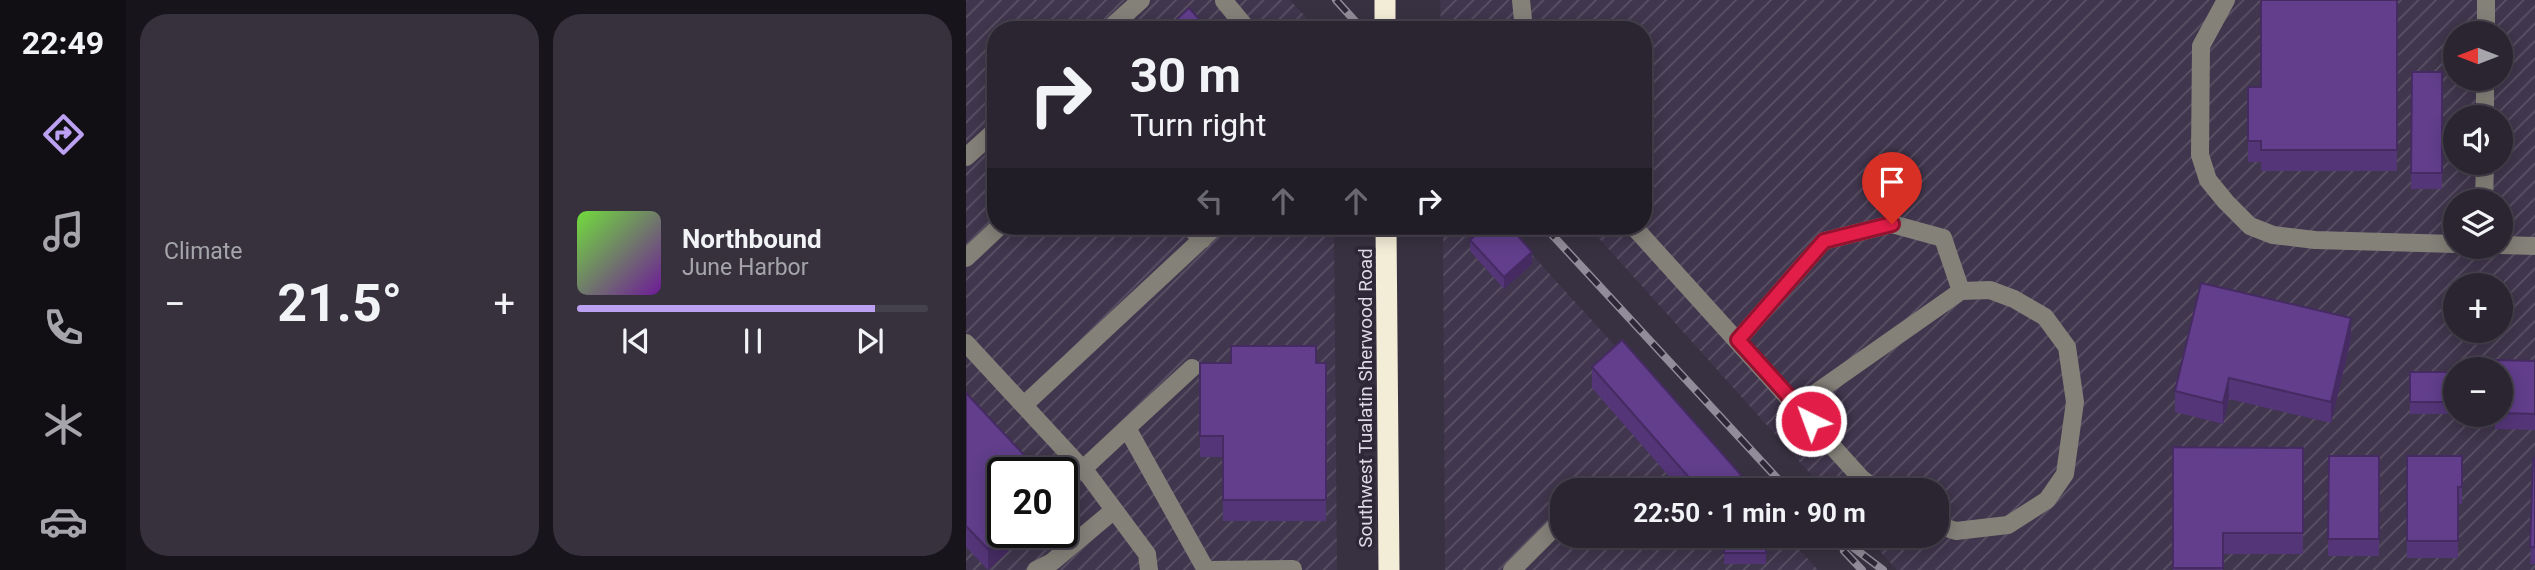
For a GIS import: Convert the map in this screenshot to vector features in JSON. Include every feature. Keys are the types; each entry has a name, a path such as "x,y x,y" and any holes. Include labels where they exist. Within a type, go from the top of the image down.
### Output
{"highway":[{"path":"1385,0 1385,21"},
{"name":"Southwest Tualatin Sherwood Road","path":"1386,235 1389,570"}],"street":[{"path":"1118,21 1141,0"},
{"path":"1521,0 1523,21"},
{"path":"2226,0 2201,46 2200,155 2208,180 2226,202 2250,226 2273,235 2315,240 2443,244"},
{"path":"2486,0 2486,21"},
{"path":"1224,1 1241,21"},
{"path":"966,157 987,138"},
{"path":"1738,340 1824,241 1892,224 1943,238 1961,291"},
{"path":"966,258 990,235"},
{"path":"1197,235 1202,240"},
{"path":"1024,405 1207,235"},
{"path":"1641,235 1861,478"},
{"path":"2513,245 2535,246"},
{"path":"1797,406 1961,291 1990,290 2014,299 2045,317 2067,347 2075,402 2065,474 2047,500 2008,526 1956,531 1949,529"},
{"path":"966,343 1083,470 1147,554 1149,570"},
{"path":"1083,470 1192,368"},
{"path":"1127,428 1206,570 1293,569"},
{"path":"1036,570 1052,562 1114,510"},
{"path":"1512,570 1550,532"}],"shaded area":[{"path":"966,0 1290,0 1310,21 987,21 987,235 1334,235 1337,570 966,570"},
{"path":"1440,0 2535,0 2535,570 1897,570 1877,548 1949,548 1949,478 1814,478 1596,235 1652,235 1652,21 1441,21"},
{"path":"1443,235 1514,235 1735,478 1550,478 1550,548 1798,548 1818,570 1445,570"}],"building":[{"path":"2261,0 2397,0 2397,150 2261,150 2261,141 2248,141 2248,87 2261,87"},
{"path":"1189,8 1201,21 1175,21"},
{"path":"2412,72 2442,72 2442,173 2411,173"},
{"path":"1476,235 1517,235 1532,252 1504,277 1470,240"},
{"path":"2201,283 2351,318 2331,402 2229,378 2223,403 2175,391"},
{"path":"1622,340 1741,475 1738,478 1689,478 1592,367"},
{"path":"1231,346 1316,346 1316,363 1326,363 1326,500 1223,500 1223,436 1200,436 1200,363 1231,363"},
{"path":"2513,360 2535,361 2535,414 2513,413"},
{"path":"2410,372 2443,372 2443,402 2410,402"},
{"path":"966,393 1026,457 987,457 987,548 966,526"},
{"path":"2173,447 2303,448 2303,533 2223,533 2223,568 2173,568"},
{"path":"2329,456 2379,456 2379,539 2328,539"},
{"path":"2407,456 2462,456 2462,487 2458,487 2458,541 2407,541"},
{"path":"2533,458 2535,547 2530,547"},
{"path":"1724,548 1766,548 1766,553 1724,553"}],"railway":[{"path":"1336,0 1355,21"},
{"path":"1552,235 1777,478"},
{"path":"1854,548 1883,570"},
{"path":"1844,551 1862,570"}],"route":[{"path":"1811,421 1738,340 1824,241 1892,224"}]}
